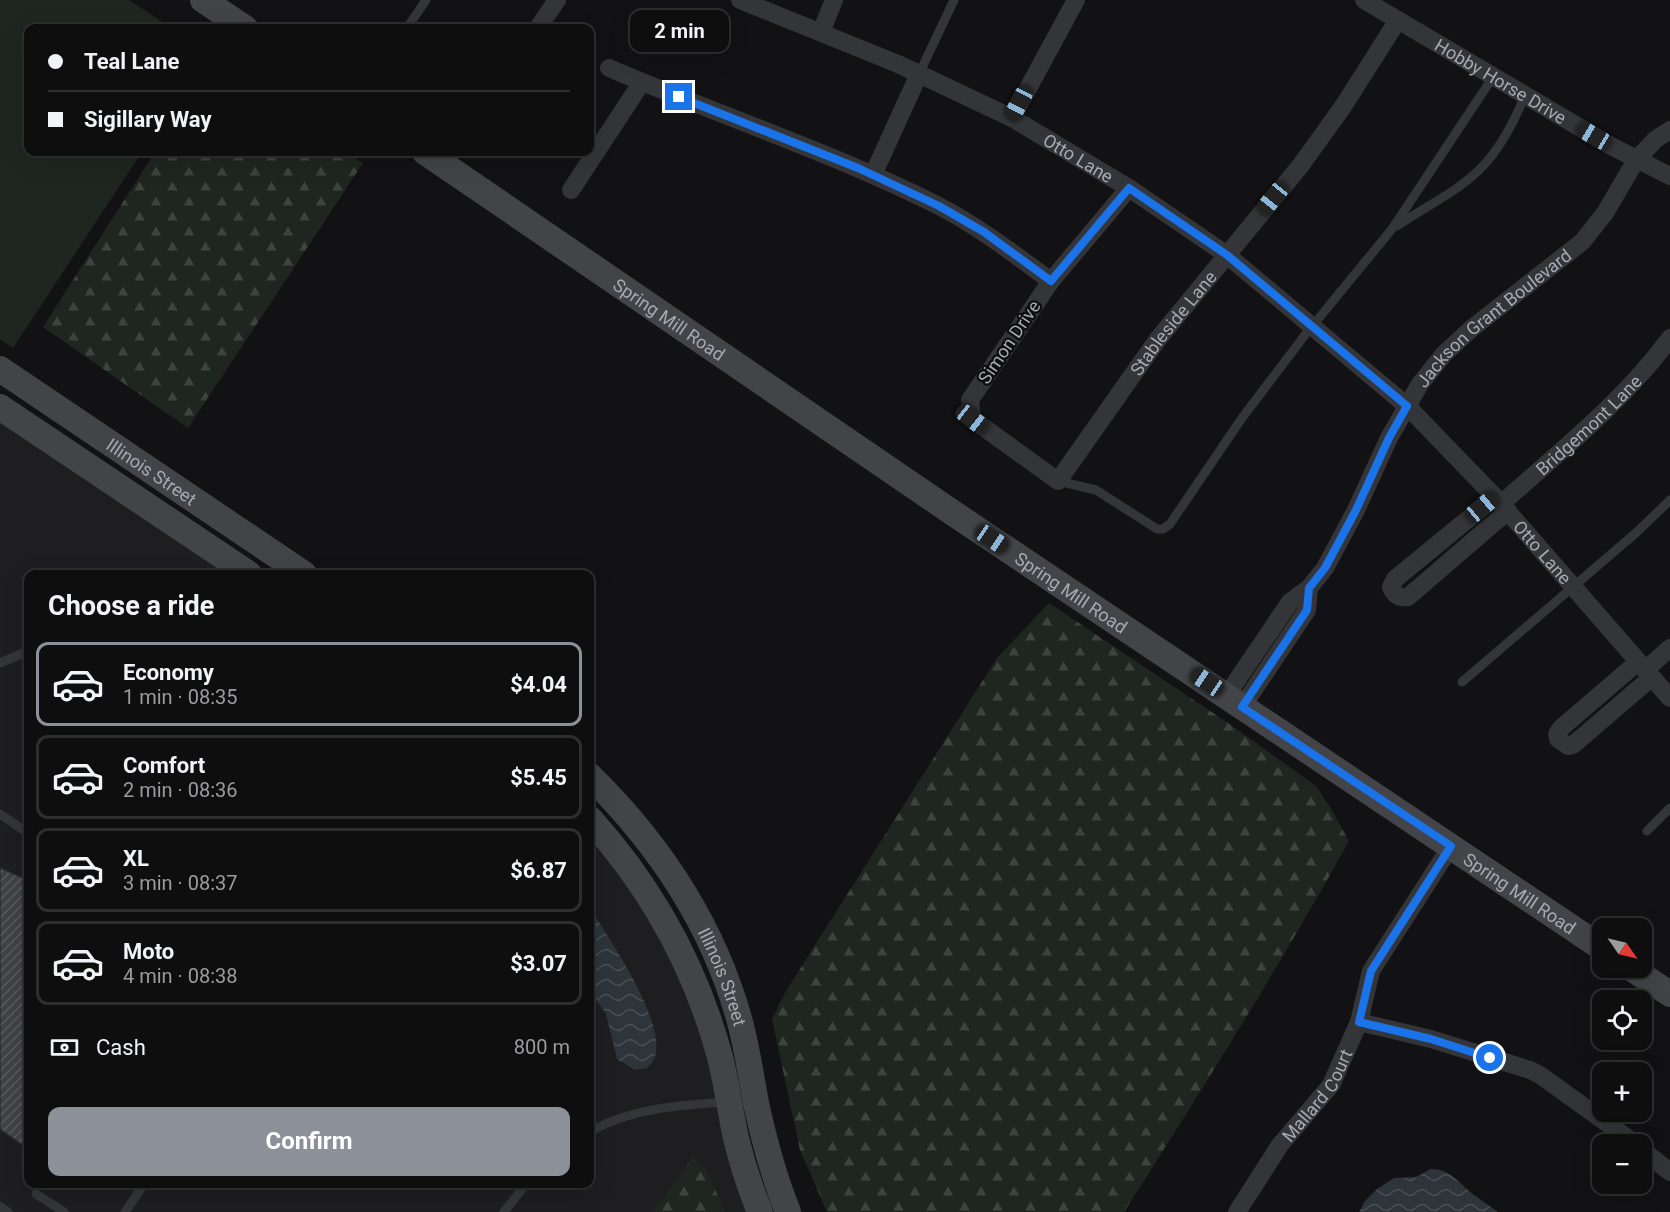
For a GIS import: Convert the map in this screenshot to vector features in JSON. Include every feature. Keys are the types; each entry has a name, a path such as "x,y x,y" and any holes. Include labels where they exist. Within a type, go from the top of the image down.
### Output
{"street":[{"path":"203,0 239,24"},
{"path":"541,24 557,0"},
{"name":"Otto Lane","path":"740,0 919,74 1012,118 1129,188 1227,255 1407,406 1501,504 1670,699"},
{"path":"821,32 834,0"},
{"path":"1012,118 1076,0"},
{"name":"Hobby Horse Drive","path":"1364,0 1636,160 1670,176"},
{"name":"Stableside Lane","path":"1058,481 1158,339 1300,165 1338,114 1398,20"},
{"path":"609,68 873,175 939,206 975,227 1051,281"},
{"path":"873,175 919,74"},
{"path":"594,155 642,82"},
{"name":"Jackson Grant Boulevard","path":"1235,701 1290,602 1309,588 1325,568 1356,510 1389,438 1420,384 1457,341 1582,242 1605,213 1636,160 1670,130"},
{"path":"571,190 593,156"},
{"name":"Spring Mill Road","path":"452,159 943,506 1592,941"},
{"name":"Simon Drive","path":"1058,481 972,419 970,400 1051,281 1129,188"},
{"name":"Bridgemont Lane","path":"1501,504 1466,520 1424,569 1469,545 1501,504 1612,404 1638,378 1670,338"},
{"name":"Illinois Street","path":"0,369 260,565"},
{"name":"Illinois Street","path":"0,407 260,565 284,570"},
{"path":"1645,670 1603,693 1581,724 1605,718 1645,670 1670,648"},
{"name":"Illinois Street","path":"594,780 619,805 654,848 686,895 712,944 740,1023 769,1158 788,1212"},
{"name":"Illinois Street","path":"594,824 642,883 678,946 709,1023 720,1058 744,1166 760,1212"},
{"name":"Mallard Court","path":"1237,1212 1281,1145 1331,1085 1359,1022 1371,971 1451,846"},
{"path":"1647,978 1670,993"},
{"path":"1359,1022 1431,1039 1530,1070 1622,1134"},
{"path":"1652,1158 1670,1172"}],"lane":[{"path":"410,24 426,0"},
{"path":"919,74 954,0"},
{"path":"1058,481 1096,490 1157,529 1163,529 1170,524 1242,418 1312,326 1392,229 1492,77"},
{"path":"1392,229 1478,172 1510,129 1525,96"},
{"path":"1462,682 1637,532 1670,500"},
{"path":"1466,520 1469,545"},
{"path":"0,663 24,653"},
{"path":"1603,693 1605,718"},
{"path":"1647,831 1670,808"},
{"path":"0,814 24,830"},
{"path":"594,1130 624,1117 664,1108 729,1102"},
{"path":"124,1212 141,1188"},
{"path":"504,1212 523,1188"},
{"path":"36,1194 64,1212"},
{"path":"0,1206 8,1212"}],"shaded area":[{"path":"0,422 223,570 24,570 24,1188 594,1188 594,839 629,881 688,987 750,1212 0,1212"}],"green space":[{"path":"0,0 129,0 166,24 24,24 24,156 139,156 13,348 0,339"},
{"path":"152,156 352,156 363,163 188,428 43,327"},
{"path":"1049,603 1231,725 1316,786 1349,841 1240,1028 1124,1212 827,1212 800,1150 772,1019 786,991 997,658"},
{"path":"693,1156 707,1171 725,1212 652,1212 678,1179"}],"water":[{"path":"594,914 634,980 652,1022 656,1041 655,1057 647,1068 635,1070 617,1059 606,1014 594,997"},
{"path":"1430,1169 1449,1174 1498,1212 1359,1212 1365,1201 1377,1189 1394,1178 1417,1177"}],"building":[{"path":"0,868 24,878 24,1146 0,1129"}],"route":[{"path":"679,97 858,168 939,206 984,232 1051,281 1129,188 1227,255 1407,406 1325,568 1309,588 1307,610 1242,707 1451,846 1371,971 1359,1022 1431,1039 1490,1058"}]}
